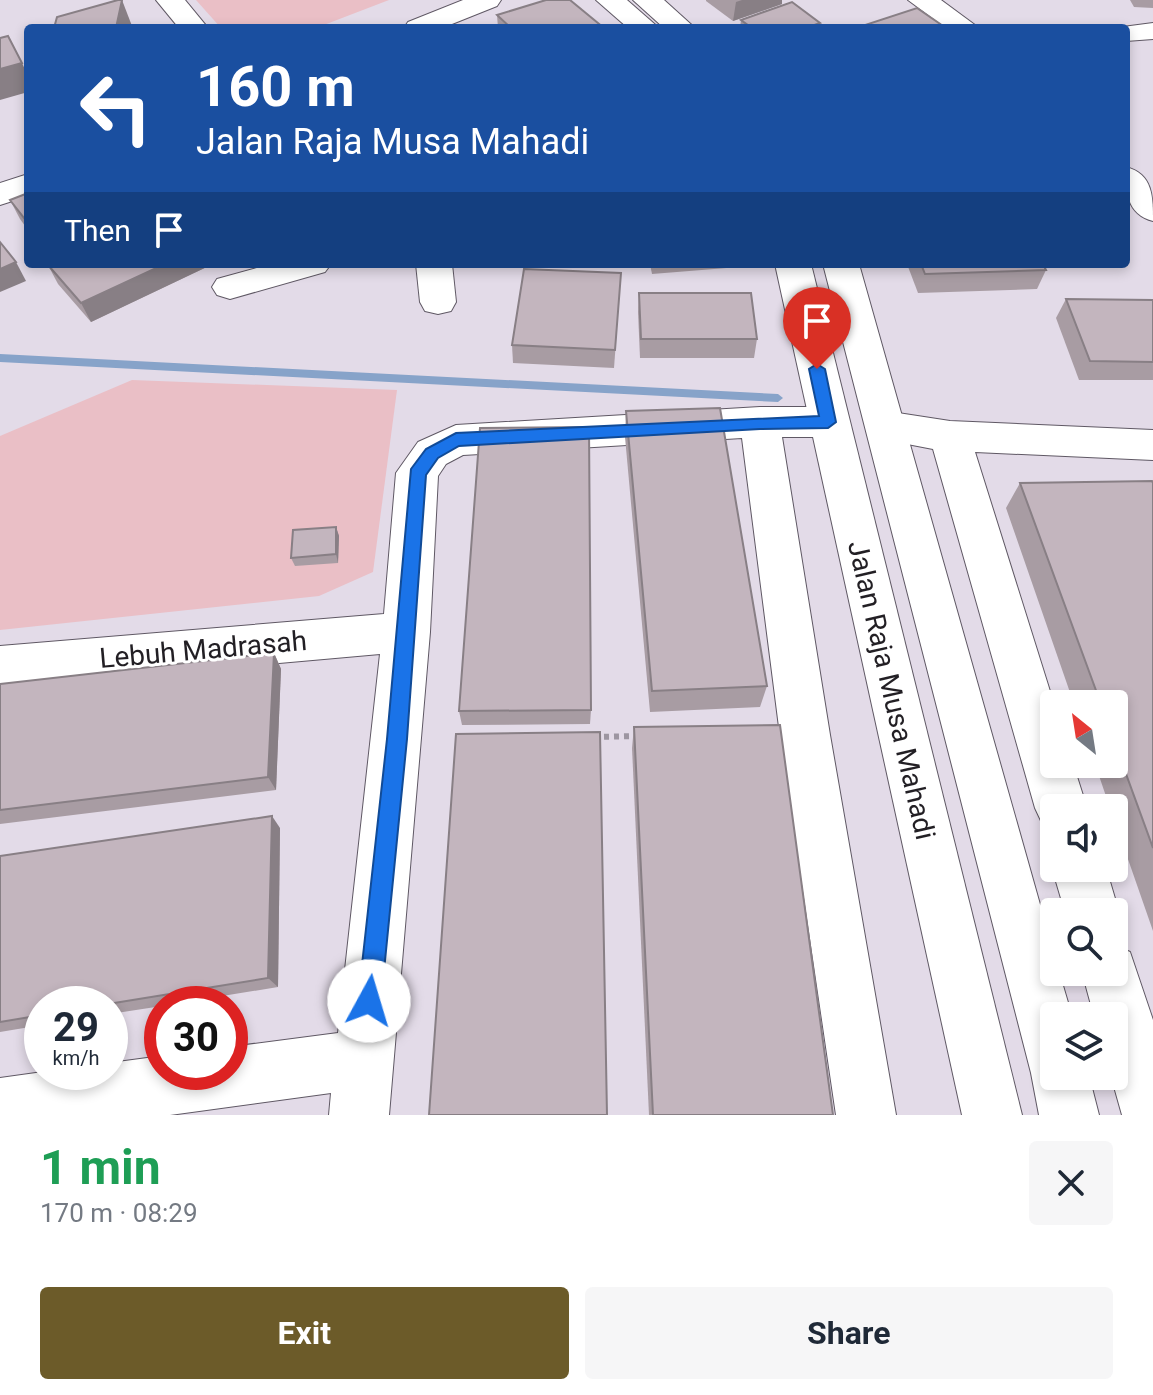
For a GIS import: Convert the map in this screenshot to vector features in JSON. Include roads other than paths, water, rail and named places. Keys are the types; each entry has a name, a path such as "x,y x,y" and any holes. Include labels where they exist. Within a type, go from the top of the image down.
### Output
{"street":[{"path":"170,0 191,24"},
{"path":"428,24 487,0"},
{"path":"610,0 640,24"},
{"path":"647,0 676,24"},
{"path":"1130,33 1153,31"},
{"path":"1130,182 1153,211"},
{"path":"0,195 24,186"},
{"path":"230,287 299,268"},
{"path":"434,268 438,302"},
{"name":"Jalan Raja Musa Mahadi","path":"794,268 992,1115"},
{"name":"Jalan Raja Musa Mahadi","path":"842,268 1040,1006"},
{"path":"0,1108 361,1087 407,632 417,473 432,453 456,440 760,422 828,422"},
{"path":"760,422 805,735 866,1115"},
{"path":"885,426 950,436 1153,445"},
{"path":"950,436 1057,794"},
{"name":"Lebuh Madrasah","path":"0,667 407,632"},
{"path":"1114,986 1152,1115"},
{"path":"1063,1090 1069,1115"}],"waterway":[{"path":"0,358 778,398"}]}
